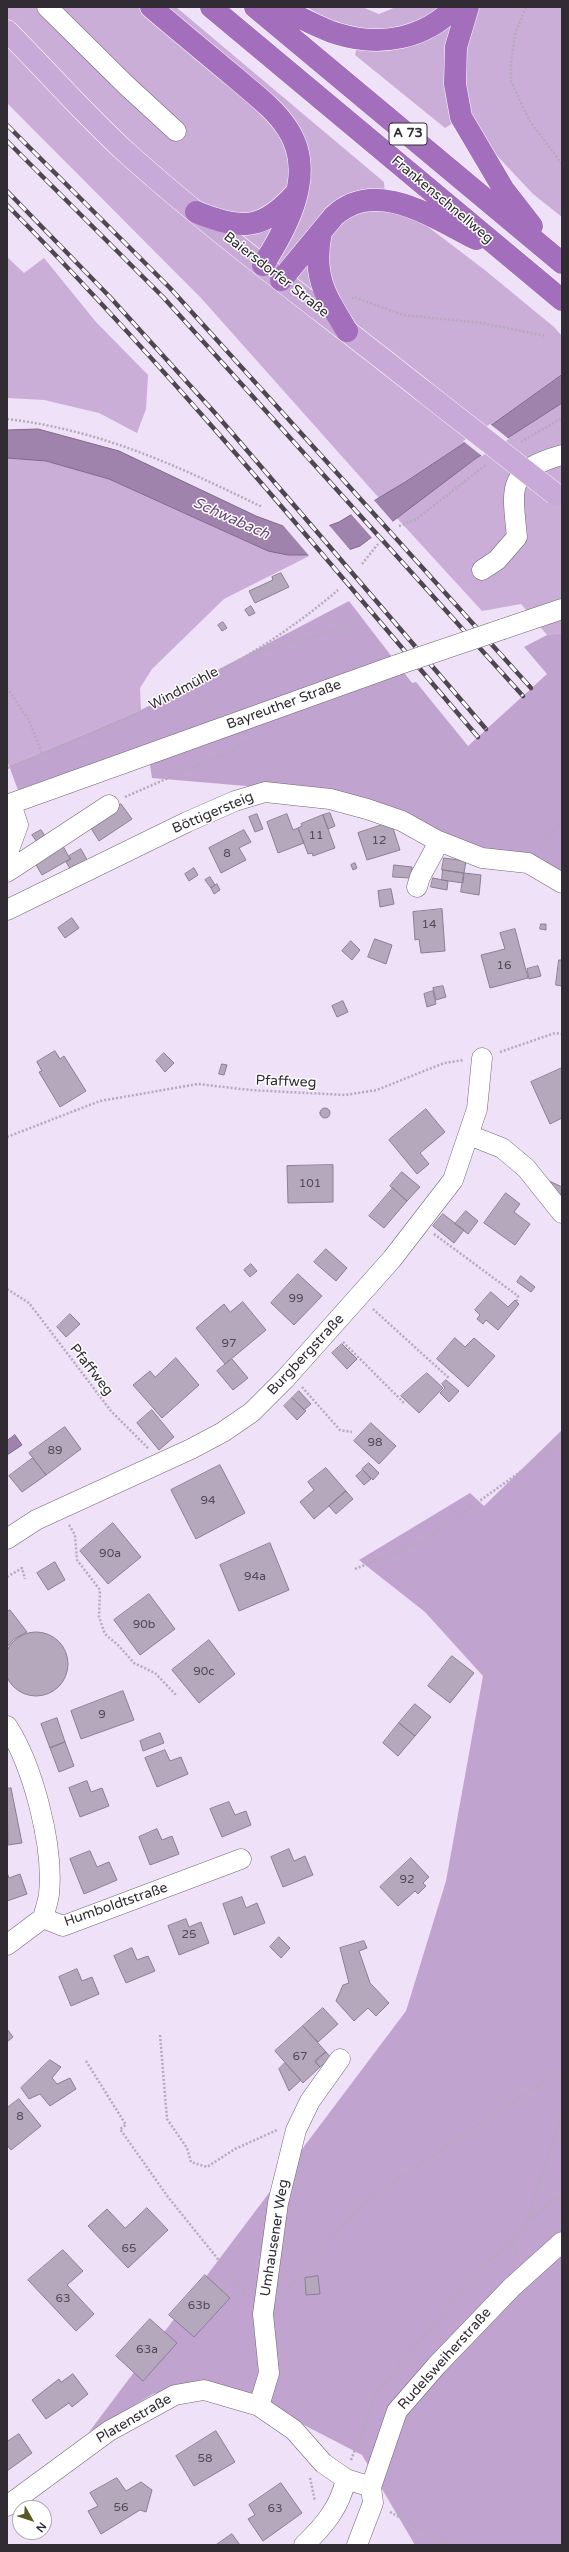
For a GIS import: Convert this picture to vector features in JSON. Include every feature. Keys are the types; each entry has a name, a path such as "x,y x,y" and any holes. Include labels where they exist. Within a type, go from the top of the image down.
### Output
{"highway":[{"path":"151,7 258,96 287,128 296,146 300,174 291,216 281,237 263,265"},
{"name":"Frankenschnellweg","path":"211,7 562,300"},
{"name":"Frankenschnellweg","path":"255,7 561,262"},
{"path":"279,7 338,34 379,42 416,34 443,19 455,7"},
{"path":"468,7 456,47 456,84 461,117 504,190 561,262"},
{"path":"196,212 233,224 250,224 265,220 279,212 296,193"},
{"path":"281,280 321,232 344,208 360,200 377,199 421,211 509,256"},
{"path":"321,232 317,251 319,278 327,298 347,331"}],"main road":[{"name":"Baiersdorfer Straße","path":"7,31 98,126 196,212 559,497"}],"street":[{"path":"47,7 127,86 176,131"},
{"path":"482,570 497,560 517,537 512,498 513,488 517,479 528,469 562,455"},
{"name":"Bayreuther Straße","path":"9,804 396,665 562,609"},
{"name":"Böttigersteig","path":"7,910 187,822 235,801 265,792 330,799 367,808 402,821 439,842 482,858 528,863 562,883"},
{"path":"7,855 18,825 9,804"},
{"path":"7,872 109,805"},
{"path":"418,887 420,877 439,842"},
{"name":"Burgbergstraße","path":"7,1539 36,1520 223,1432 252,1412 285,1380 360,1297 421,1224 453,1180 477,1109 482,1058"},
{"path":"469,1135 502,1148 526,1168 562,1213"},
{"name":"Humboldtstraße","path":"7,1726 16,1740 36,1792 48,1858 48,1894 43,1918 62,1926 241,1859"},
{"path":"7,1945 43,1918"},
{"name":"Umhausener Weg","path":"259,2406 269,2373 263,2314 278,2203 296,2130 310,2101 340,2059"},
{"name":"Rudelsweiherstraße","path":"356,2545 397,2411 436,2365 512,2287 562,2242"},
{"name":"Platenstraße","path":"7,2506 109,2431 175,2395 204,2390 259,2406 294,2430 323,2463 372,2495"},
{"path":"304,2545 322,2528 342,2497 346,2479"}],"path":[{"path":"526,7 516,34 510,62 511,81 530,120 562,164"},
{"path":"336,312 354,297 403,315 482,324 546,336"},
{"path":"517,445 562,418"},
{"path":"7,419 41,423 122,444 190,472 262,507"},
{"path":"399,526 415,520 490,462"},
{"path":"362,564 378,544"},
{"name":"Windmühle","path":"7,768 133,716 248,654 318,606 338,590"},
{"path":"248,654 356,624"},
{"path":"7,688 28,720 42,754"},
{"path":"109,805 231,750"},
{"path":"528,863 551,832 562,822"},
{"name":"Pfaffweg","path":"7,1137 100,1101 198,1084 250,1090 345,1095 377,1090 444,1063 482,1058 555,1033 562,1034"},
{"path":"421,1224 518,1296 517,1301"},
{"name":"Pfaffweg","path":"7,1289 29,1303 112,1411 162,1462"},
{"path":"360,1297 450,1379"},
{"path":"331,1328 404,1403"},
{"path":"285,1380 296,1390 300,1385 340,1430 352,1432"},
{"path":"355,1569 422,1542 562,1442"},
{"path":"61,1509 75,1535 77,1560 100,1590 98,1617 105,1634 118,1645 134,1663 154,1673 176,1695"},
{"path":"7,1577 22,1568 25,1579"},
{"path":"160,2035 167,2119 187,2148 191,2162 207,2167 235,2149 284,2126 296,2130"},
{"path":"86,2061 126,2125 120,2129 173,2203 263,2314"},
{"path":"284,2292 362,2204 514,2100 562,2072"},
{"path":"346,2479 350,2463 378,2390 447,2310 462,2287 484,2264 506,2248 520,2233 528,2220 562,2115"},
{"path":"528,2220 562,2194"},
{"path":"372,2495 450,2545"}],"shaded area":[{"path":"7,7 176,7 384,182 385,194 486,271 554,327 562,336 562,375 493,424 379,498 201,298 7,103"},
{"path":"307,7 362,7 379,14 396,7 562,7 562,217 533,194 487,145 453,123 445,128 355,55 359,34 336,25"},
{"path":"7,257 24,273 44,258 96,322 148,375 146,409 137,433 99,413 44,400 7,398"},
{"path":"562,403 562,633 547,635 521,604 482,611 396,517 475,459"},
{"path":"7,458 46,461 109,479 268,551 309,556 224,599 152,669 140,688 141,710 9,766 7,761"},
{"path":"349,601 412,683 416,682 468,746 547,674 524,647 547,635 562,633 562,879 270,788 152,778 147,745 18,790 9,766 141,710"},
{"path":"562,1430 562,2545 415,2545 362,2455 304,2425 267,2401 185,2385 153,2394 89,2432 406,2011 446,1881 483,1676 425,1612 359,1560 470,1493 484,1506"}],"water":[{"name":"Schwabach","path":"562,375 562,403 475,459 360,546 334,555 288,555 268,551 109,479 46,461 7,458 7,430 38,429 119,451 256,516 283,526 317,530 339,522 405,482 493,424"},
{"path":"15,1435 22,1445 7,1455 7,1441"}],"pier":[{"path":"490,424 509,439 482,456 463,441"},
{"path":"373,499 393,522 373,539 350,513"},
{"path":"281,523 316,528 328,524 351,551 334,557 311,558"}],"building":[{"path":"281,573 289,587 255,603 249,591 273,580 272,577"},
{"path":"251,606 255,613 249,616 245,610"},
{"path":"223,622 227,628 222,631 218,625"},
{"path":"121,804 132,819 99,841 89,825"},
{"path":"330,813 335,826 328,829 323,815"},
{"path":"257,814 263,829 255,832 249,817"},
{"path":"287,814 293,830 298,828 304,843 278,853 267,822"},
{"path":"323,815 335,848 313,856 312,853 308,854 298,828 302,826 301,824"},
{"path":"391,822 400,850 367,860 358,833"},
{"path":"41,830 45,836 37,842 32,835"},
{"path":"244,830 251,842 239,848 246,860 221,873 209,848"},
{"path":"63,846 70,859 42,875 35,863"},
{"path":"81,849 87,860 71,870 66,862 71,859 69,856"},
{"path":"444,858 466,861 464,873 442,870"},
{"path":"355,863 357,868 353,870 351,865"},
{"path":"394,865 412,867 411,878 393,877"},
{"path":"194,868 198,875 189,881 185,874"},
{"path":"443,870 464,873 463,883 442,880"},
{"path":"464,873 481,875 479,895 461,892"},
{"path":"210,877 215,885 211,888 205,880"},
{"path":"433,878 448,881 447,890 431,887"},
{"path":"217,884 220,890 214,894 211,888"},
{"path":"391,889 394,904 380,907 378,891"},
{"path":"442,909 445,951 421,953 419,939 415,940 413,912"},
{"path":"72,918 79,928 65,938 58,928"},
{"path":"541,924 546,924 546,930 540,929"},
{"path":"515,929 528,978 490,988 481,955 505,949 500,933"},
{"path":"375,939 392,945 386,964 368,957"},
{"path":"351,941 360,950 352,960 342,951"},
{"path":"559,960 562,960 562,986 556,985"},
{"path":"538,966 541,976 529,979 527,969"},
{"path":"443,986 446,997 436,1000 433,988"},
{"path":"433,991 436,1004 427,1007 424,994"},
{"path":"343,1001 348,1012 337,1017 332,1006"},
{"path":"55,1051 60,1059 64,1056 86,1091 60,1107 39,1072 42,1071 37,1062"},
{"path":"164,1053 174,1063 165,1072 156,1061"},
{"path":"222,1064 227,1065 224,1075 219,1074"},
{"path":"562,1068 562,1118 550,1124 531,1082"},
{"path":"323,1108 327,1108 329,1109 329,1117 323,1118 320,1115 320,1111"},
{"path":"426,1109 445,1132 420,1153 429,1164 417,1174 389,1140"},
{"path":"333,1165 333,1202 288,1203 287,1166"},
{"path":"402,1172 420,1187 407,1201 390,1186"},
{"path":"547,1180 562,1187 562,1195 544,1188"},
{"path":"393,1188 407,1201 384,1228 369,1216"},
{"path":"506,1193 520,1204 514,1212 530,1224 515,1245 484,1223"},
{"path":"466,1211 478,1221 468,1234 455,1224"},
{"path":"443,1214 464,1230 454,1243 433,1226"},
{"path":"326,1249 347,1268 336,1281 314,1262"},
{"path":"251,1264 257,1271 250,1277 244,1270"},
{"path":"298,1274 322,1296 294,1325 271,1303"},
{"path":"521,1276 535,1287 531,1292 517,1282"},
{"path":"491,1292 508,1307 515,1300 519,1304 498,1330 486,1320 483,1324 477,1319 480,1315 475,1310"},
{"path":"243,1302 266,1330 225,1364 196,1328 224,1304 230,1312"},
{"path":"70,1314 80,1324 66,1337 57,1327"},
{"path":"455,1338 465,1347 474,1338 495,1356 468,1387 437,1359"},
{"path":"342,1344 357,1359 347,1369 332,1353"},
{"path":"176,1358 199,1385 162,1418 133,1385 150,1371 155,1377"},
{"path":"232,1359 248,1378 233,1390 217,1371"},
{"path":"427,1373 443,1388 419,1413 401,1396"},
{"path":"446,1380 459,1391 449,1402 440,1393 445,1388 442,1384"},
{"path":"299,1391 311,1404 304,1410 292,1398"},
{"path":"292,1398 306,1411 297,1420 284,1406"},
{"path":"152,1410 174,1437 159,1450 137,1423"},
{"path":"371,1423 396,1446 379,1464 354,1441"},
{"path":"65,1427 81,1449 46,1475 29,1453"},
{"path":"33,1458 46,1475 22,1492 9,1476"},
{"path":"369,1463 379,1473 373,1480 362,1469"},
{"path":"220,1465 245,1513 196,1539 171,1490"},
{"path":"326,1468 346,1491 314,1519 300,1502 314,1490 308,1482"},
{"path":"363,1470 371,1479 364,1485 356,1476"},
{"path":"346,1491 353,1499 336,1514 329,1506"},
{"path":"113,1523 141,1557 108,1584 80,1551"},
{"path":"270,1543 289,1590 239,1611 220,1565"},
{"path":"55,1562 65,1580 48,1590 37,1573"},
{"path":"149,1594 175,1629 140,1655 114,1620"},
{"path":"10,1610 27,1632 14,1639 7,1647 7,1612"},
{"path":"36,1632 48,1634 59,1641 66,1652 68,1664 66,1676 59,1687 48,1694 36,1696 24,1694 13,1687 6,1676 4,1664 6,1652 13,1641 24,1634"},
{"path":"209,1640 235,1674 199,1703 172,1670"},
{"path":"452,1656 474,1673 450,1703 428,1686"},
{"path":"123,1691 134,1720 81,1739 71,1711"},
{"path":"415,1704 431,1717 415,1736 399,1723"},
{"path":"57,1718 65,1742 50,1748 41,1724"},
{"path":"399,1723 415,1736 398,1756 383,1743"},
{"path":"160,1733 164,1743 143,1751 140,1741"},
{"path":"65,1742 74,1766 59,1772 50,1748"},
{"path":"165,1750 170,1761 181,1757 188,1774 157,1787 145,1758"},
{"path":"87,1781 91,1792 102,1788 109,1806 80,1817 69,1788"},
{"path":"11,1788 22,1843 8,1845 7,1789"},
{"path":"229,1802 235,1815 246,1811 251,1825 222,1837 210,1809"},
{"path":"157,1829 162,1840 172,1836 179,1854 150,1865 139,1837"},
{"path":"289,1849 294,1861 305,1856 313,1875 283,1887 271,1857"},
{"path":"90,1851 97,1867 109,1862 117,1880 84,1894 70,1859"},
{"path":"411,1858 429,1877 423,1883 426,1886 418,1894 415,1891 398,1906 380,1887"},
{"path":"7,1872 9,1878 20,1874 27,1894 7,1901"},
{"path":"242,1897 246,1908 257,1903 265,1923 234,1935 223,1904"},
{"path":"186,1919 189,1927 201,1922 209,1943 179,1955 168,1926"},
{"path":"279,1937 290,1948 281,1958 270,1947"},
{"path":"364,1941 367,1948 359,1951 370,1983 389,2003 376,2016 368,2008 354,2021 336,2001 343,1985 349,1983 340,1948"},
{"path":"132,1948 137,1960 148,1956 155,1971 126,1983 114,1956"},
{"path":"77,1969 82,1981 92,1977 99,1994 71,2006 59,1977"},
{"path":"323,2008 338,2024 318,2042 303,2026"},
{"path":"303,2026 326,2052 315,2062 320,2067 303,2083 275,2051"},
{"path":"7,2029 13,2037 7,2042"},
{"path":"326,2052 331,2058 320,2067 315,2061"},
{"path":"50,2060 61,2067 52,2078 57,2084 70,2078 76,2089 50,2106 40,2094 29,2099 21,2088"},
{"path":"285,2063 301,2080 289,2091 279,2069"},
{"path":"19,2099 41,2126 11,2150 7,2145 7,2108"},
{"path":"147,2208 168,2230 128,2268 88,2226 107,2209 125,2228"},
{"path":"63,2250 83,2271 67,2285 94,2314 76,2331 28,2280"},
{"path":"205,2275 230,2298 194,2337 169,2315"},
{"path":"318,2276 320,2294 306,2295 305,2278"},
{"path":"150,2319 177,2343 143,2381 116,2356"},
{"path":"73,2374 88,2394 72,2407 69,2403 46,2419 32,2400 59,2379 61,2382"},
{"path":"216,2431 235,2462 194,2486 176,2456"},
{"path":"19,2434 32,2453 7,2471 7,2442"},
{"path":"117,2478 126,2491 141,2482 152,2490 146,2512 140,2510 101,2534 88,2511 98,2506 90,2493"},
{"path":"281,2483 302,2513 263,2541 248,2519 255,2515 249,2505"},
{"path":"232,2534 240,2545 216,2545"}],"railway":[{"path":"7,125 170,288 531,688"},
{"path":"7,141 163,297 523,696"},
{"path":"7,191 109,296 215,413 486,729"},
{"path":"7,205 69,269 189,400 478,737"}]}
